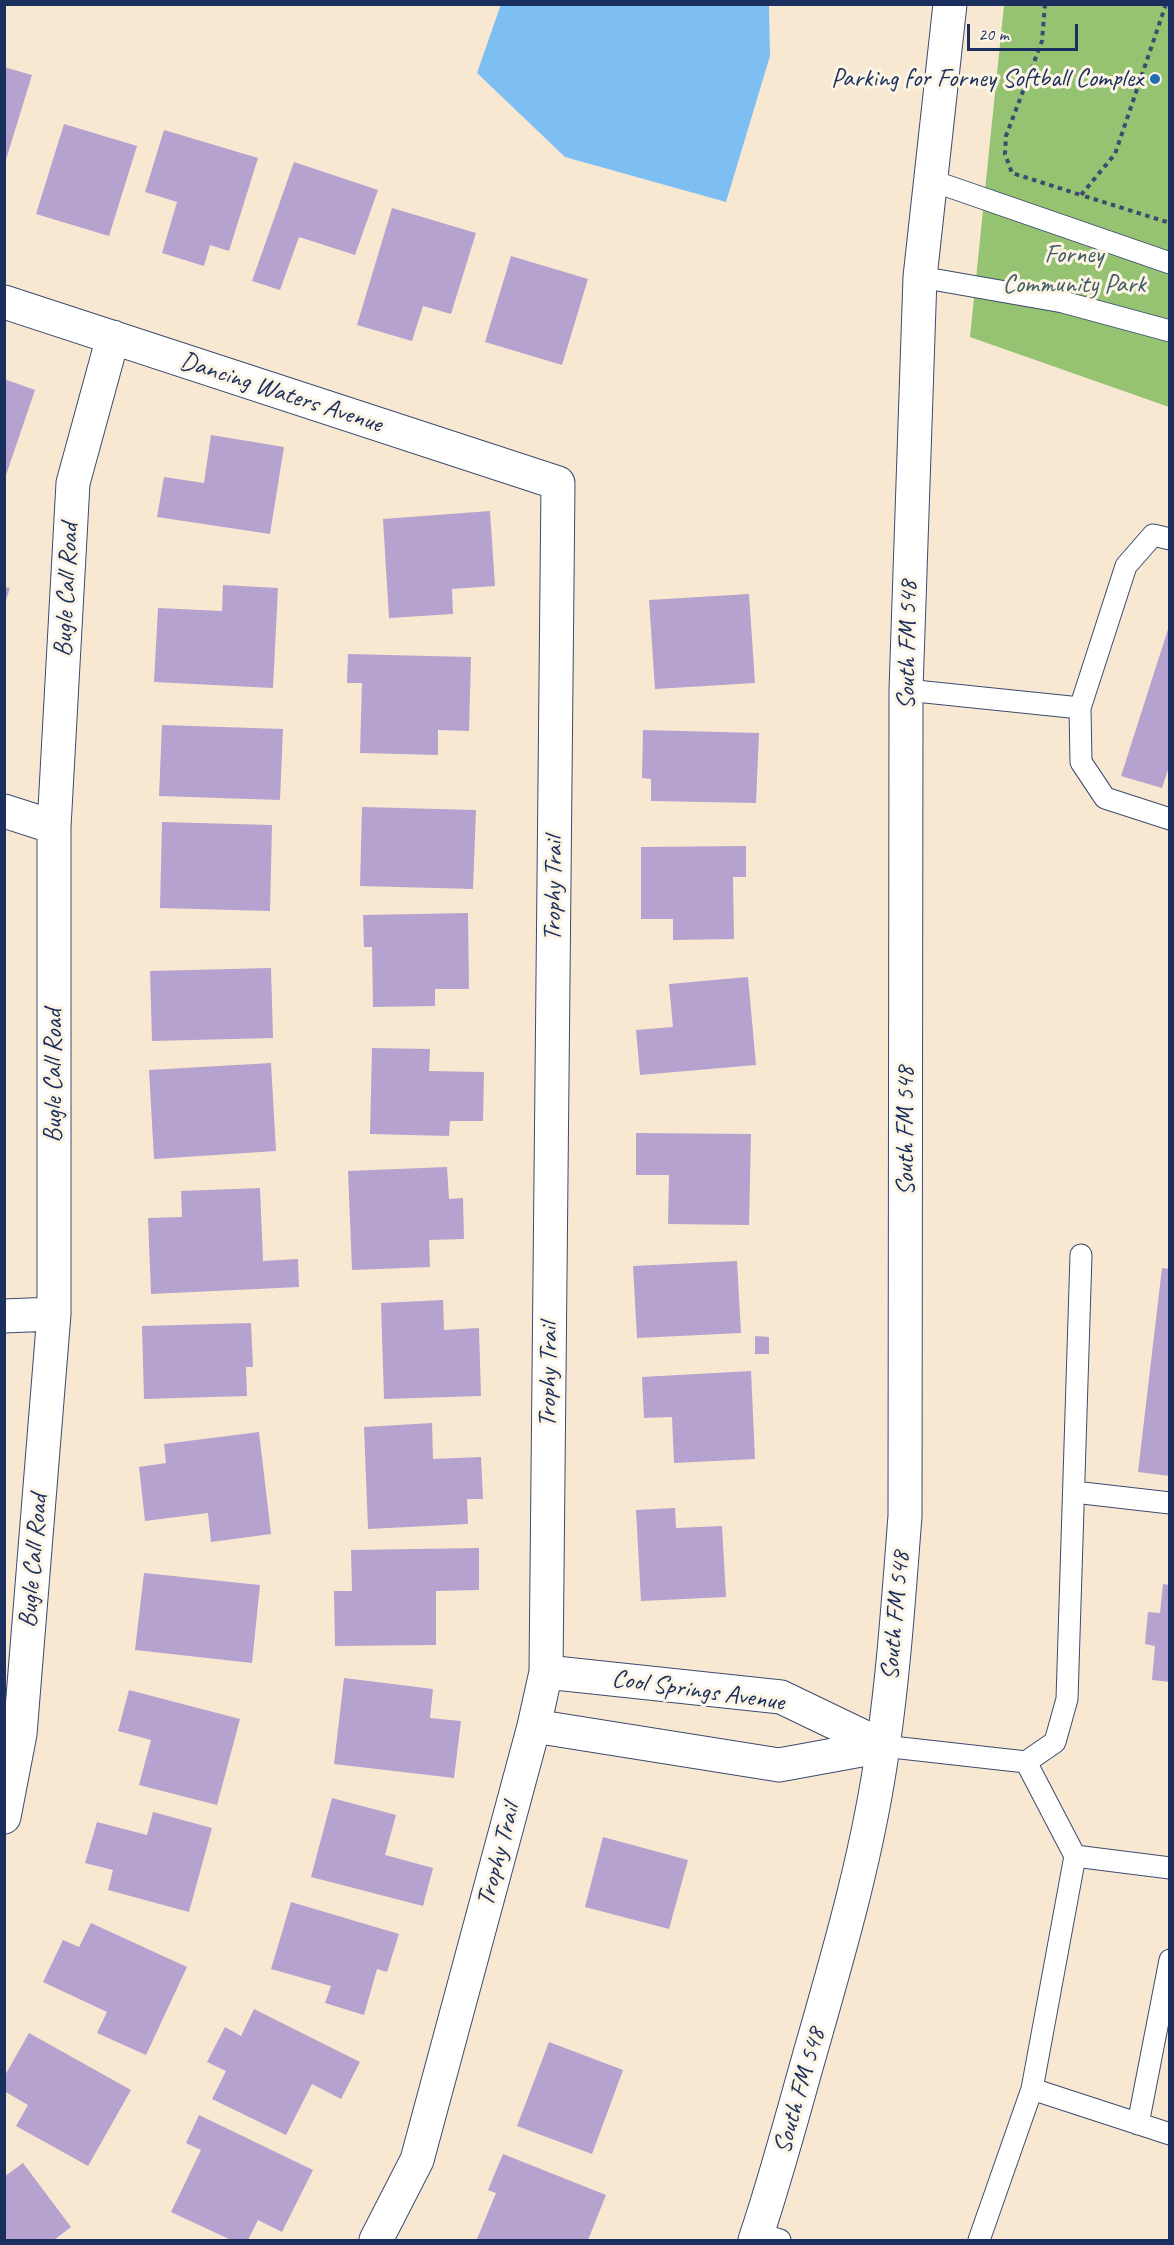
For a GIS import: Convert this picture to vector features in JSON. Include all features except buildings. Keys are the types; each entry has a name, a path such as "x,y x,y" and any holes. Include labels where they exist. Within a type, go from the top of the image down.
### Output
{"street":[{"name":"South FM 548","path":"764,2238 778,2169 842,1942 864,1854 883,1746 905,1516 906,690 920,277 950,4"},
{"name":"Dancing Waters Avenue","path":"4,302 558,483"},
{"name":"Bugle Call Road","path":"4,1817 20,1734 54,1314 54,827 73,483 112,338"},
{"name":"Trophy Trail","path":"376,2241 417,2160 534,1726 546,1672 558,483"},
{"path":"4,811 54,827"},
{"path":"4,1316 54,1314"},
{"name":"Cool Springs Avenue","path":"546,1672 781,1696 883,1746"},
{"path":"534,1726 779,1765 883,1746"}],"lane":[{"path":"930,180 1170,263"},
{"path":"920,277 1063,302 1170,332"},
{"path":"1170,539 1153,535 1126,566 1080,708 1081,762 1105,798 1170,819"},
{"path":"906,690 1080,708"},
{"path":"883,1746 1026,1762 1055,1742 1067,1699 1081,1256"},
{"path":"1074,1492 1170,1503"},
{"path":"979,2241 1032,2090 1075,1856 1026,1762"},
{"path":"1075,1856 1170,1868"},
{"path":"1138,2124 1170,1959"},
{"path":"1032,2090 1170,2134"}],"path":[{"path":"1045,4 1042,41 1006,136 1005,154 1012,173 1170,223"},
{"path":"1081,195 1115,154 1166,4"}],"green space":[{"name":"Forney Community Park","path":"1004,5 1169,5 1169,407 970,337"}],"water":[{"path":"501,4 769,5 770,56 726,202 565,157 477,73"}],"place":[{"name":"Parking for Forney Softball Complex","path":"1155,79"}]}
